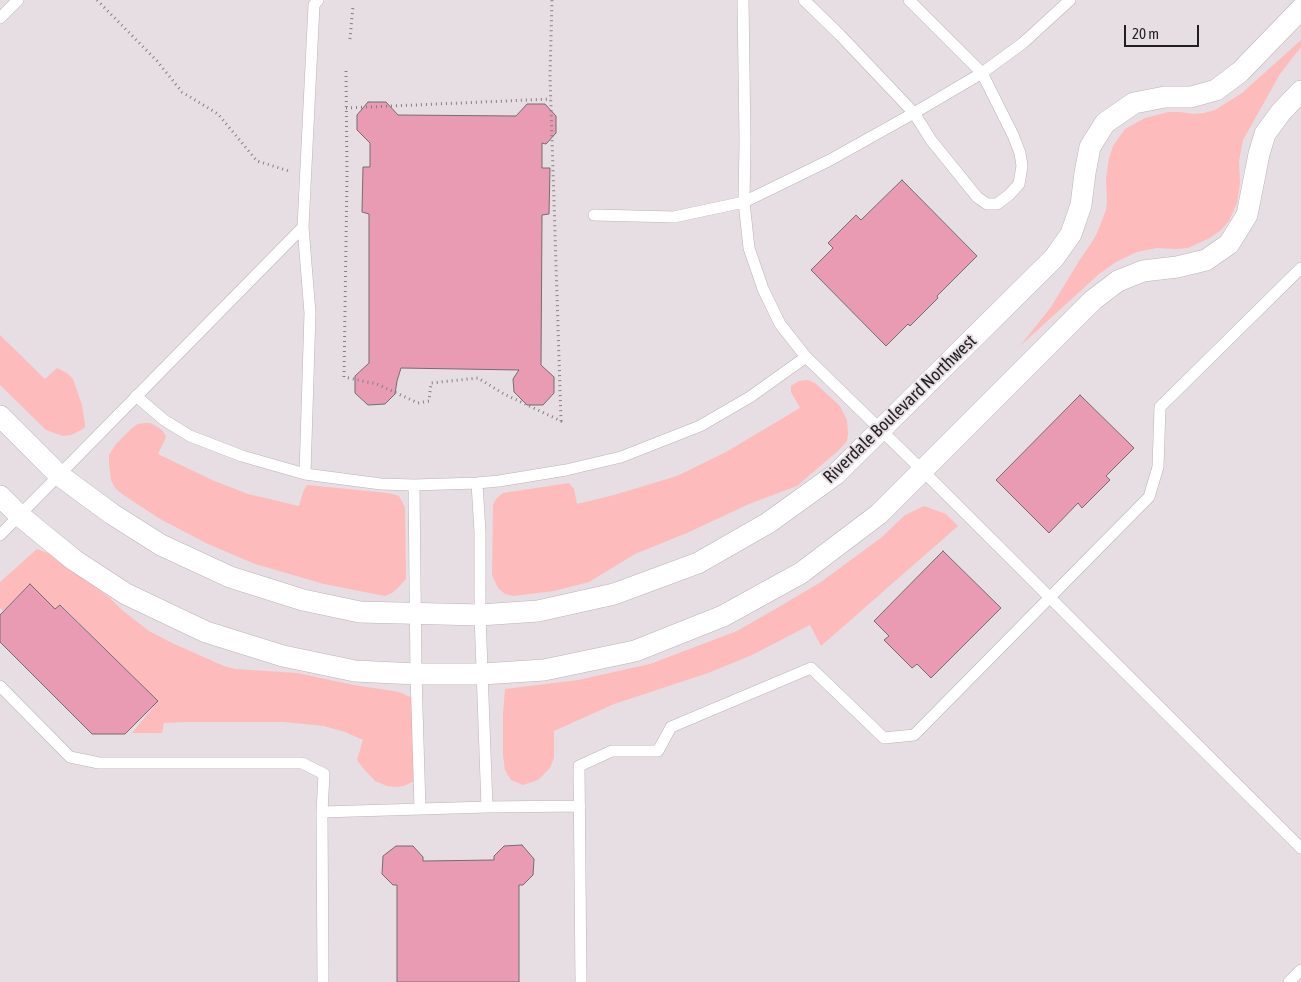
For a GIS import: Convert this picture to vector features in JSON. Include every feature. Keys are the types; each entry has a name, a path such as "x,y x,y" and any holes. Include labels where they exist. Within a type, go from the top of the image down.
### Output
{"street":[{"name":"Riverdale Boulevard Northwest","path":"0,416 59,475 112,514 161,545 230,577 303,600 360,612 480,615 538,611 614,594 698,563 768,523 836,474 1054,258 1071,234 1082,205 1090,147 1105,123 1134,103 1165,97 1191,97 1216,90 1240,72 1301,9"},
{"path":"0,496 19,515 74,560 126,594 206,632 283,656 355,671 416,674 482,674 544,670 634,651 723,616 801,573 879,514 1093,300 1118,281 1143,271 1177,267 1206,260 1230,244 1247,215 1258,154 1265,134 1281,112 1301,91"}],"lane":[{"path":"0,18 18,0"},
{"path":"305,474 310,313 303,227 314,5 318,0"},
{"path":"743,0 744,202 749,248 763,289 780,324 806,357 923,470 1301,848"},
{"path":"804,0 914,113 932,140 977,197 987,204 997,204 1019,184 1022,166 1020,153 1013,135 982,73 909,0"},
{"path":"594,215 674,217 744,202 830,160 982,73 1023,43 1070,0"},
{"path":"0,535 303,227"},
{"path":"581,982 580,766 612,751 658,751 671,727 811,668 884,738 914,734 1149,497 1158,467 1160,407 1301,268"},
{"path":"136,396 164,420 190,436 242,456 305,474 381,484 477,483 566,470 621,457 700,426 750,397 806,357"},
{"path":"477,483 487,807"},
{"path":"414,485 420,809"},
{"path":"0,686 70,756 99,763 302,763 324,774 322,812 323,982"},
{"path":"322,812 580,806"},
{"path":"1289,982 1301,970"}],"path":[{"path":"97,0 157,61 182,92 218,114 257,161 306,176"},
{"path":"346,71 347,175 344,377 377,384 418,403 430,401 431,383 478,378 504,394 561,421 550,76 552,0"},
{"path":"350,39 354,6"},
{"path":"346,108 551,99"}],"shaded area":[{"path":"1301,40 1301,47 1280,74 1243,140 1239,161 1240,183 1237,203 1229,221 1221,230 1210,238 1188,248 1157,248 1137,252 1116,262 1099,274 1020,346 1051,307 1097,233 1106,210 1106,179 1109,158 1113,146 1125,129 1145,118 1168,112 1193,114 1215,110 1242,93"},
{"path":"0,335 45,379 57,368 67,373 73,379 82,405 85,427 71,435 63,436 46,430 0,385"},
{"path":"808,380 815,383 840,406 847,420 848,434 847,441 839,450 797,486 749,504 687,533 635,554 589,582 554,591 513,596 505,594 498,588 492,575 493,505 496,499 503,493 569,483 574,489 577,504 677,476 726,452 800,408 791,392 791,386 799,381"},
{"path":"145,423 156,426 163,431 166,437 158,454 212,480 248,494 299,506 307,485 388,493 399,496 405,507 406,579 392,593 385,596 324,584 255,564 208,544 160,519 122,494 115,488 111,480 109,455 116,444 132,428 138,424"},
{"path":"924,506 946,514 958,526 821,646 810,625 752,655 708,673 614,704 554,731 554,758 550,768 538,780 523,785 511,780 505,770 503,755 505,689 578,680 650,664 737,631 821,582 882,537 905,515"},
{"path":"37,549 50,554 91,584 149,631 224,666 235,669 297,673 399,692 417,700 423,708 420,770 414,781 404,786 395,787 375,781 357,760 363,740 324,726 284,722 186,722 164,723 162,733 132,733 158,701 61,605 55,609 30,584 3,611 0,608 0,582"}],"building":[{"path":"368,102 386,102 398,115 516,116 527,104 545,104 556,116 556,133 546,144 542,143 542,168 550,168 549,214 542,215 541,365 554,377 554,393 543,405 527,405 514,392 513,379 519,370 401,368 395,394 385,404 368,405 355,393 355,376 369,363 369,214 362,212 363,167 370,167 370,143 357,130 357,115"},
{"path":"902,180 977,256 910,326 908,324 886,346 811,270 833,248 828,243 856,215 861,220"},
{"path":"1080,395 1134,448 1106,476 1110,480 1082,508 1078,503 1049,533 996,480"},
{"path":"943,551 1001,608 931,678 917,664 912,668 884,640 889,636 874,621"},
{"path":"30,584 55,609 60,605 158,701 125,734 92,734 0,642 0,615"},
{"path":"522,845 534,859 533,875 523,885 519,885 519,982 397,982 397,885 393,885 382,874 383,856 396,846 413,846 423,857 423,861 494,860 494,856 504,846"}]}
